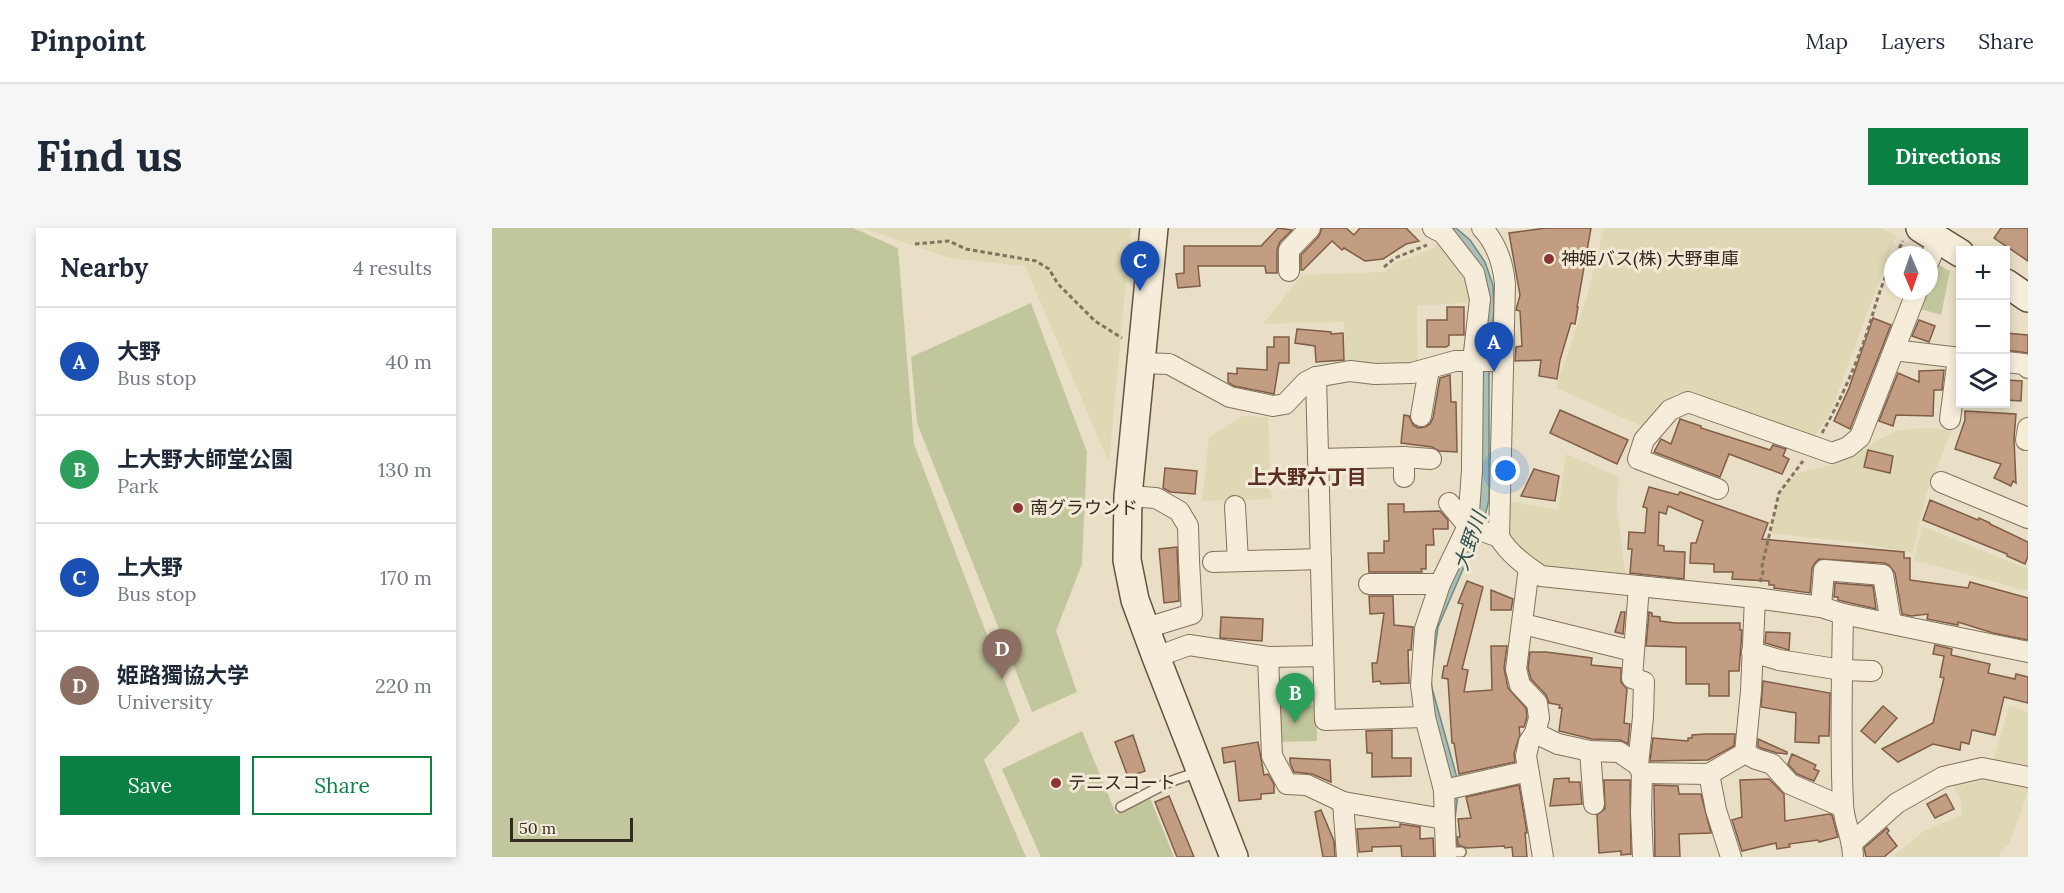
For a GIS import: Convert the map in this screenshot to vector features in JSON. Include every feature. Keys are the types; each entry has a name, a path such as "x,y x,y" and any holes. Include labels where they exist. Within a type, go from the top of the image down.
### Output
{"street":[{"path":"1154,228 1128,496 1127,560 1130,581 1156,657 1234,857"},
{"path":"1289,271 1289,250 1310,228"},
{"path":"1451,854 1444,819 1444,790 1425,717 1420,685 1425,630 1440,584 1484,532 1502,361 1505,295 1504,270 1496,246 1482,228"},
{"path":"1434,229 1443,233 1474,273 1480,299 1473,361 1472,470 1484,532"},
{"path":"1929,243 1956,252"},
{"path":"2010,286 2028,298"},
{"path":"1718,489 1638,459 1644,440 1670,410 1688,402 1832,453 1848,447 1860,437 1913,300"},
{"path":"1894,350 1956,358"},
{"path":"1141,356 1169,364 1230,397 1273,406 1285,404 1306,382 1316,377 1350,371 1412,372 1455,361 1502,361"},
{"path":"2010,362 2024,364 2028,368"},
{"path":"1421,416 1429,369"},
{"path":"1316,377 1325,720 1425,717"},
{"path":"1950,419 1956,378"},
{"path":"1318,459 1404,457 1431,459"},
{"path":"1404,457 1404,477"},
{"path":"1941,482 1975,486 2028,518"},
{"path":"1128,496 1156,498 1179,511 1188,526 1192,614 1146,628"},
{"path":"1449,503 1541,576 1755,597 1821,607 1843,614 2028,652"},
{"path":"1235,506 1238,561"},
{"path":"1213,562 1321,559"},
{"path":"1529,568 1516,669 1520,686 1537,703 1539,718 1535,733 1528,742 1526,756 1543,857"},
{"path":"1821,607 1824,570 1883,575 1891,623"},
{"path":"1369,584 1440,584"},
{"path":"1639,586 1632,678 1644,682 1640,769 1643,857"},
{"path":"1745,753 1755,597"},
{"path":"1843,614 1841,742 1843,807 1853,849"},
{"path":"1523,624 1633,651"},
{"path":"1156,657 1189,645 1268,657 1323,656"},
{"path":"1752,652 1779,660 1872,671"},
{"path":"1268,657 1272,756 1287,784 1307,785 1343,802 1444,819"},
{"path":"1535,733 1558,744 1590,751 1619,752 1640,769 1709,774 1745,753"},
{"path":"1590,751 1594,804"},
{"path":"1745,753 1772,764 1790,784 1843,807"},
{"path":"1853,849 1897,803 1943,777 1982,768 2028,777"},
{"path":"1444,790 1528,771"},
{"path":"1709,774 1716,810 1731,857"},
{"path":"1343,802 1347,857"}],"lane":[{"path":"1121,807 1169,782 1200,771"}],"path":[{"path":"1384,267 1395,258 1429,244 1434,229"},
{"path":"915,244 949,241 966,249 1036,261 1049,269 1059,284 1095,321 1141,356"}],"shaded area":[{"path":"863,228 1131,228 1109,463 1025,266 949,258"},
{"path":"1604,228 1882,228 1896,236 1892,246 1884,246 1884,268 1831,411 1813,439 1725,406 1677,392 1644,427 1556,388 1587,297"},
{"path":"1440,237 1468,271 1476,302 1417,306 1418,361 1410,362 1410,368 1345,367 1344,322 1263,324 1302,275 1385,272 1395,263 1434,248"},
{"path":"1243,416 1268,417 1271,499 1202,501 1209,437"},
{"path":"1926,428 1952,430 1926,494 1913,553 1852,542 1770,533 1782,490 1797,473 1839,463 1899,430"},
{"path":"1566,454 1619,477 1617,507 1626,578 1544,570 1507,538 1508,501 1558,510"},
{"path":"1922,526 2028,569 2028,591 1914,560"},
{"path":"2009,706 2028,712 2028,773 1992,766"},
{"path":"1965,774 2028,782 2028,790 2009,844 2000,851 2000,857 1892,857 1924,831 1962,815 1961,800 1949,779"}],"green space":[{"path":"492,228 853,228 898,248 914,444 1020,721 984,760 1026,857 492,857"},
{"path":"1938,265 1950,271 1941,315 1914,307 1917,300 1938,300"},
{"name":"南グラウンド","path":"1031,303 1087,452 1082,564 1056,631 1077,692 1032,712 917,423 911,357"},
{"path":"1274,705 1316,705 1317,741 1275,742"},
{"name":"テニスコート","path":"1082,731 1116,814 1150,798 1174,857 1041,857 1002,769"}],"water":[{"name":"大野川","path":"1444,228 1456,228 1470,240 1485,262 1493,285 1494,309 1489,363 1489,500 1483,523 1438,627 1431,677 1459,785 1455,819 1457,857 1451,857 1430,704 1432,624 1477,521 1480,378 1486,295"}],"building":[{"path":"1278,228 1292,230 1280,242 1277,249 1277,273 1266,273 1265,266 1198,266 1200,286 1178,288 1176,274 1184,273 1184,246 1261,246"},
{"path":"1322,228 1346,228 1354,235 1360,228 1406,228 1419,241 1406,244 1383,259 1365,261 1344,248 1342,250 1332,241 1301,270 1301,255 1319,236"},
{"path":"1546,228 1591,228 1575,324 1571,323 1557,379 1539,376 1541,360 1515,361 1516,347 1522,346 1520,311 1516,310 1520,295 1509,233"},
{"path":"2001,228 2028,228 2028,261 2010,249 2010,246 2006,246 1994,238"},
{"path":"1447,307 1464,307 1464,335 1449,335 1449,345 1446,347 1427,347 1427,320 1447,320"},
{"path":"1873,318 1891,325 1850,429 1834,421 1849,388"},
{"path":"1919,320 1935,326 1929,342 1912,336"},
{"path":"1297,329 1331,332 1331,334 1343,333 1344,360 1316,362 1315,346 1295,343"},
{"path":"2010,333 2028,335 2028,353 2010,351"},
{"path":"1274,337 1289,337 1289,363 1279,363 1274,394 1234,386 1228,382 1228,373 1237,374 1237,368 1267,370 1267,347 1274,347"},
{"path":"1944,370 1942,390 1934,390 1933,416 1896,415 1893,426 1879,421 1898,373 1919,382 1919,371"},
{"path":"1450,375 1451,402 1456,402 1457,452 1439,451 1432,447 1401,443 1404,415 1409,416 1413,425 1418,428 1430,424 1440,378"},
{"path":"2010,380 2022,381 2021,401 2010,400"},
{"path":"1560,410 1628,440 1617,464 1550,433"},
{"path":"1965,411 2016,414 2014,439 2016,483 2013,481 2011,486 1994,478 2001,464 1955,449 1965,420"},
{"path":"1680,419 1770,450 1773,445 1786,449 1783,456 1789,459 1782,474 1729,454 1720,477 1654,452 1661,439 1671,444"},
{"path":"1868,450 1893,456 1890,473 1864,467"},
{"path":"1165,468 1197,471 1195,494 1170,492 1163,488"},
{"path":"1534,469 1559,476 1555,501 1521,496"},
{"path":"1649,487 1678,495 1680,492 1768,523 1762,539 1904,552 1904,558 1910,558 1910,580 1968,588 1970,582 2028,598 2028,640 1993,633 1958,622 1958,625 1927,619 1928,614 1911,616 1902,614 1895,573 1889,565 1884,563 1819,559 1812,568 1810,593 1774,588 1774,585 1769,585 1769,581 1732,579 1733,572 1714,572 1714,564 1690,563 1691,543 1696,543 1703,521 1668,506 1666,514 1659,512 1658,545 1664,546 1664,551 1685,552 1684,579 1630,573 1632,549 1628,549 1629,532 1645,533 1647,508 1643,507"},
{"path":"1930,500 1978,520 1979,518 2028,542 2028,556 2025,564 2007,554 1923,520"},
{"path":"1388,504 1404,504 1404,512 1440,511 1448,520 1448,529 1433,529 1434,545 1426,545 1426,569 1421,569 1422,572 1369,572 1368,553 1384,553 1384,541 1389,541"},
{"path":"1177,547 1179,601 1164,603 1159,549"},
{"path":"1467,581 1483,587 1462,669 1468,670 1464,692 1492,690 1491,646 1507,646 1504,668 1508,688 1526,708 1527,717 1524,727 1519,727 1520,735 1514,753 1515,762 1459,774 1454,743 1452,743 1448,679 1442,678 1463,604 1458,603"},
{"path":"1835,583 1873,586 1876,609 1838,600 1838,597 1834,597"},
{"path":"1491,590 1513,599 1511,610 1491,610"},
{"path":"1369,596 1393,596 1394,625 1413,627 1411,650 1408,650 1409,683 1373,682 1372,663 1377,663 1384,613 1370,614"},
{"path":"1621,612 1625,612 1623,634 1615,632"},
{"path":"1649,612 1652,616 1660,617 1660,621 1675,623 1740,623 1740,630 1742,630 1739,671 1729,671 1729,696 1709,696 1709,684 1686,684 1686,647 1646,646"},
{"path":"1221,617 1263,619 1262,641 1220,638"},
{"path":"1766,632 1790,633 1789,650 1765,643"},
{"path":"1935,645 1952,649 1951,655 1990,664 1988,673 2015,679 2016,674 2028,677 2028,703 2004,697 1995,735 1972,730 1969,744 1961,742 1960,750 1933,744 1898,762 1882,749 1933,723 1944,678 1940,677 1944,656 1933,654"},
{"path":"1530,652 1592,658 1591,665 1621,668 1621,682 1627,689 1624,723 1630,724 1628,744 1620,740 1592,739 1559,731 1562,708 1559,708 1560,705 1549,703 1546,695 1531,679 1528,668"},
{"path":"1763,681 1830,693 1829,736 1819,736 1819,743 1795,742 1796,713 1761,707"},
{"path":"1883,706 1897,718 1875,743 1861,731"},
{"path":"1392,730 1392,758 1411,758 1411,776 1372,777 1372,753 1367,753 1366,731"},
{"path":"1735,734 1734,746 1708,760 1650,761 1653,738 1688,741 1692,735"},
{"path":"1133,735 1145,771 1128,777 1115,742"},
{"path":"1758,739 1787,754 1761,748 1758,746"},
{"path":"1258,742 1264,775 1268,774 1274,784 1274,793 1261,794 1261,799 1239,801 1235,761 1224,763 1222,748"},
{"path":"1792,754 1816,765 1814,769 1819,771 1814,781 1797,774 1788,764"},
{"path":"1290,758 1330,760 1331,782 1312,774 1294,772"},
{"path":"1569,778 1569,782 1580,782 1582,804 1550,806 1554,779"},
{"path":"1769,779 1784,794 1785,821 1829,814 1832,815 1838,837 1819,842 1818,840 1789,844 1790,847 1777,849 1776,843 1742,851 1732,820 1742,817 1740,780"},
{"path":"1604,780 1630,780 1631,854 1621,855 1621,851 1599,853 1597,815 1605,809"},
{"path":"1519,785 1527,833 1525,833 1527,857 1513,857 1512,847 1467,848 1458,845 1457,837 1460,837 1458,819 1471,818 1466,797"},
{"path":"1654,785 1678,786 1679,794 1701,794 1711,833 1679,834 1680,857 1655,857"},
{"path":"1946,794 1954,809 1935,818 1927,804"},
{"path":"1169,796 1194,857 1177,857 1155,802"},
{"path":"1321,810 1334,841 1335,857 1323,857 1315,812"},
{"path":"1400,824 1420,827 1420,839 1433,838 1434,857 1402,857 1401,846 1372,847 1372,851 1359,852 1357,829 1400,827"},
{"path":"1887,828 1889,831 1887,833 1897,846 1884,857 1866,857 1864,848"}],"place":[{"name":"神姫バス(株) 大野車庫","path":"1549,259"},
{"name":"上大野","path":"1140,291"},
{"name":"大野","path":"1494,372"},
{"name":"南グラウンド","path":"1018,508"},
{"name":"姫路獨協大学","path":"1002,679"},
{"name":"上大野大師堂公園","path":"1295,723"},
{"name":"テニスコート","path":"1056,783"}],"district":[{"name":"上大野六丁目","path":"1307,477"}]}
